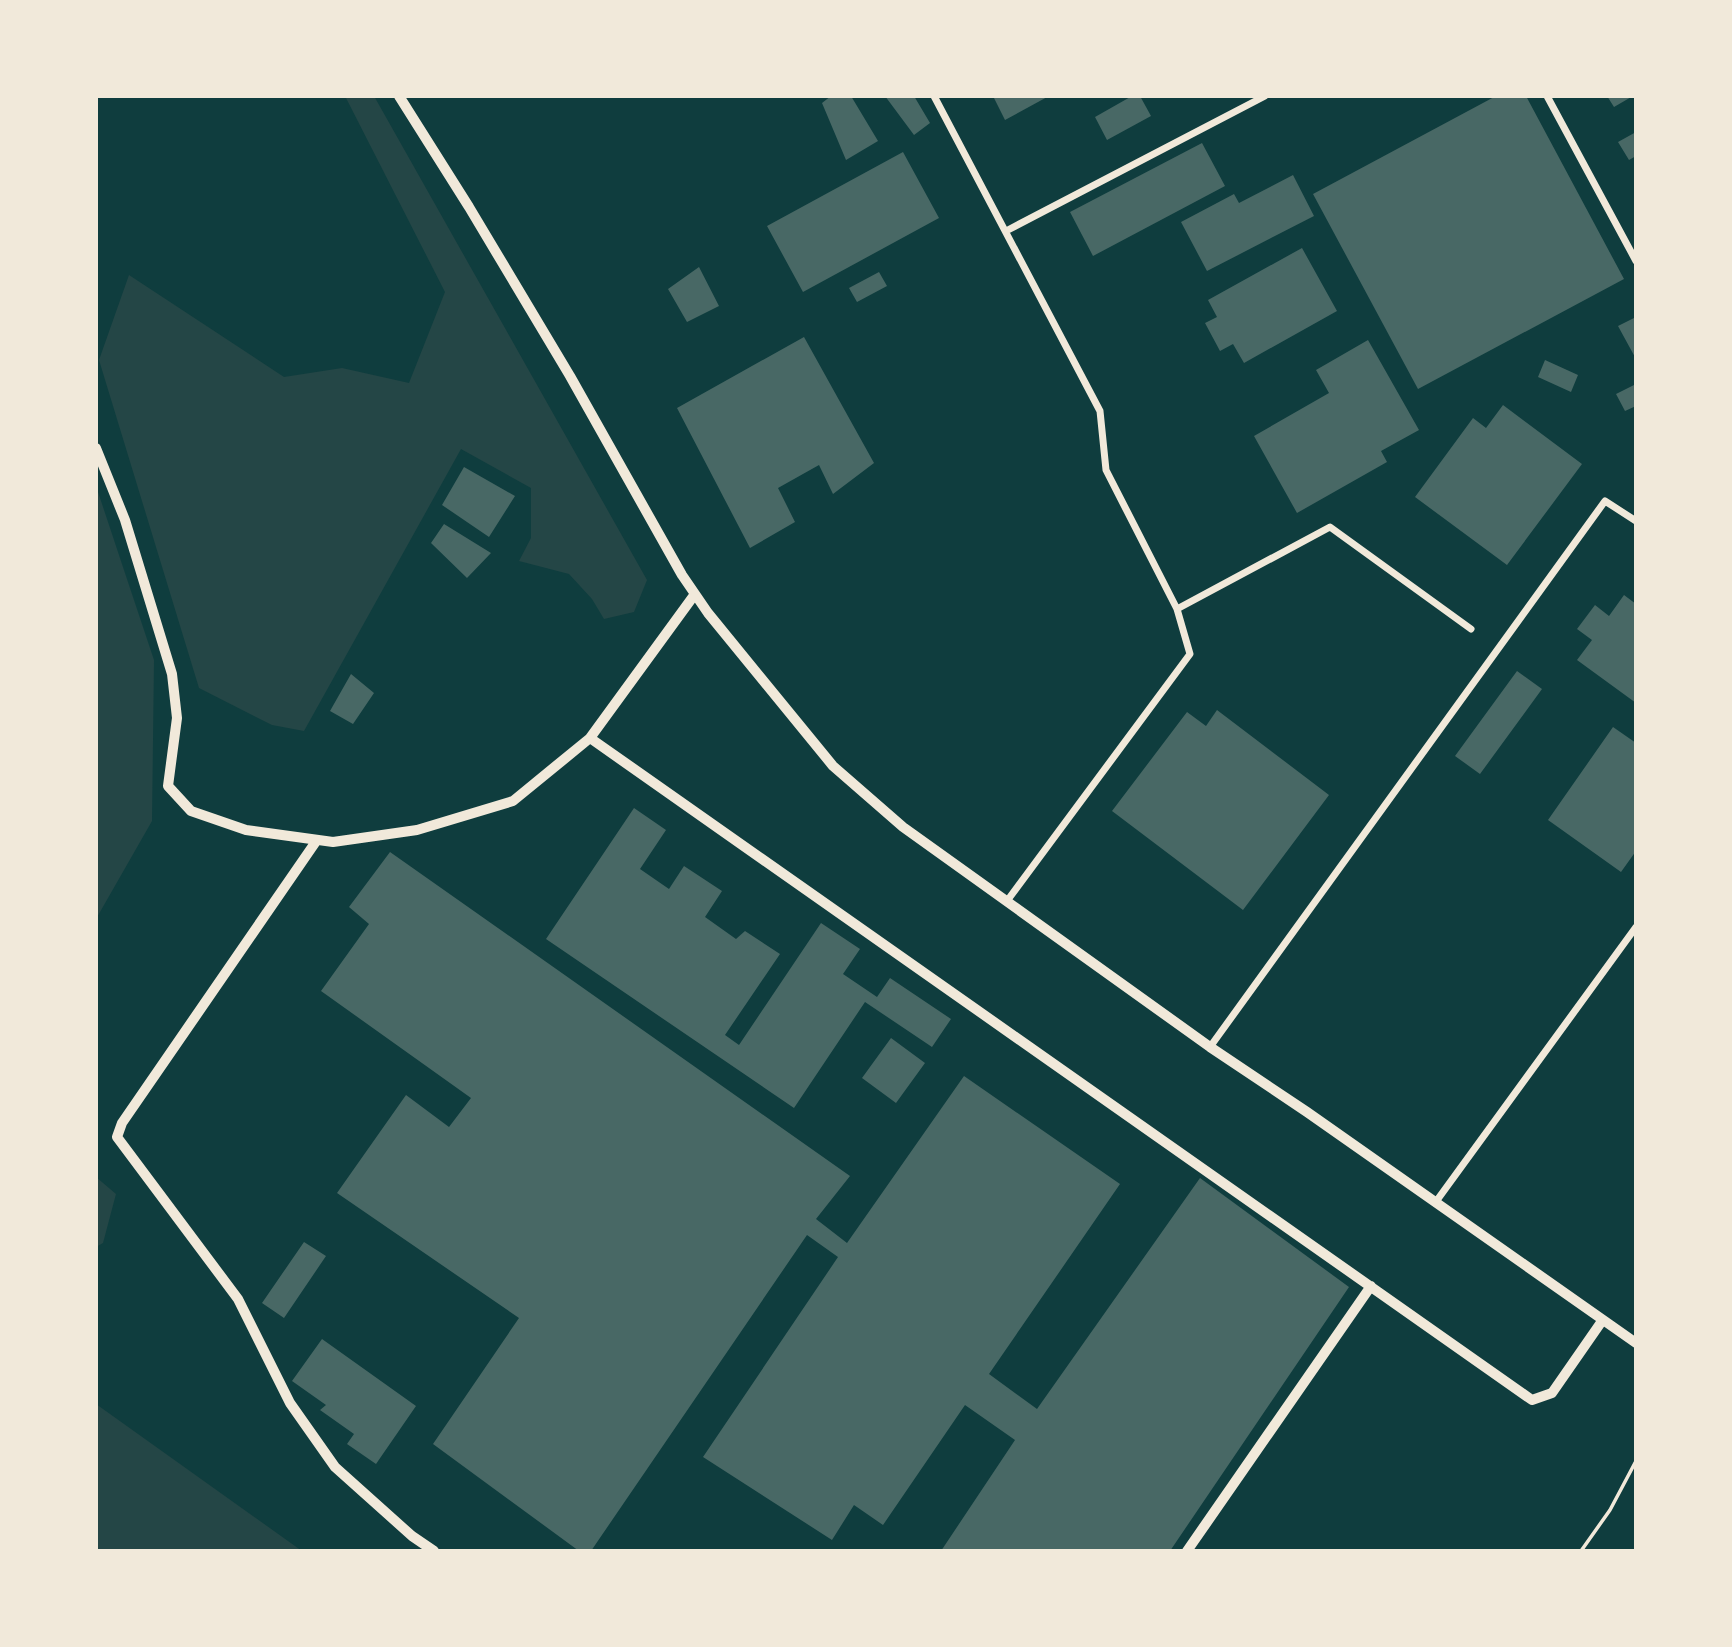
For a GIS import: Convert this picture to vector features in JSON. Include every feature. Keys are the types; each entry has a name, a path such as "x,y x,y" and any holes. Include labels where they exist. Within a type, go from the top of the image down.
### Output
{"street":[{"path":"399,96 510,275 695,594 833,766 904,827 1210,1046 1636,1343"},
{"path":"934,96 1100,411 1106,470 1177,609 1190,654 1007,901"},
{"path":"1006,231 1265,96"},
{"path":"1547,96 1636,261"},
{"path":"96,448 125,520 172,674 177,718 168,786 191,811 246,830 333,842 417,830 513,801 590,738 695,594"},
{"path":"1210,1046 1605,501 1636,521"},
{"path":"1177,609 1330,527 1471,629"},
{"path":"590,738 1532,1400 1552,1393 1602,1321"},
{"path":"317,840 122,1123 117,1137 238,1299 290,1403 335,1467 412,1536 434,1551"},
{"path":"1435,1203 1636,928"},
{"path":"1187,1551 1371,1286"}],"path":[{"path":"1581,1551 1609,1510 1636,1461"}],"shaded area":[{"path":"345,96 374,96 647,580 634,612 604,619 592,599 569,574 519,561 531,538 531,488 461,449 304,731 272,725 199,688 99,360 129,275 284,377 342,368 409,383 445,292"},
{"path":"96,486 154,660 152,821 96,919"},
{"path":"96,1177 116,1194 103,1243 96,1247"},
{"path":"96,1404 302,1551 96,1551"}],"building":[{"path":"831,96 851,96 878,141 846,160 822,103"},
{"path":"885,96 914,96 930,123 914,135"},
{"path":"993,96 1049,96 1005,120"},
{"path":"1132,96 1140,96 1151,116 1107,140 1095,117"},
{"path":"1496,96 1526,96 1624,279 1418,389 1313,194"},
{"path":"1607,96 1633,96 1614,107"},
{"path":"1636,132 1636,156 1629,160 1618,142"},
{"path":"1202,143 1225,186 1093,256 1070,212"},
{"path":"903,152 939,218 803,292 767,226"},
{"path":"1293,175 1314,216 1207,271 1181,222 1234,194 1239,203"},
{"path":"1302,248 1337,311 1244,363 1233,344 1220,351 1205,323 1217,317 1208,300"},
{"path":"699,267 719,306 687,322 668,289"},
{"path":"879,272 887,286 857,302 849,288"},
{"path":"1636,317 1636,359 1618,326"},
{"path":"804,337 874,463 833,494 819,465 778,488 795,522 750,548 677,408"},
{"path":"1368,340 1419,430 1381,451 1387,462 1297,513 1254,436 1329,393 1316,370"},
{"path":"1545,360 1578,375 1571,392 1538,377"},
{"path":"1636,384 1636,406 1625,411 1616,394"},
{"path":"1503,405 1582,464 1507,565 1415,497 1473,418 1486,428"},
{"path":"464,467 515,496 489,537 442,505"},
{"path":"444,524 491,553 467,578 431,543"},
{"path":"1624,595 1636,604 1636,703 1577,660 1592,640 1577,629 1595,605 1609,616"},
{"path":"1517,671 1542,689 1480,774 1455,756"},
{"path":"351,674 374,693 353,724 330,711"},
{"path":"1217,710 1329,795 1243,910 1112,811 1187,712 1206,726"},
{"path":"1613,727 1636,743 1636,851 1621,872 1548,820"},
{"path":"634,808 666,830 640,869 669,889 684,866 722,891 705,917 736,939 745,931 780,954 725,1035 739,1045 821,923 860,949 843,974 877,997 890,978 951,1019 932,1047 865,1002 794,1108 546,939"},
{"path":"390,852 850,1176 816,1219 847,1243 964,1076 1120,1184 989,1374 1037,1409 1200,1178 1349,1287 1170,1551 941,1551 1015,1440 965,1405 883,1525 854,1505 832,1540 703,1457 838,1257 807,1235 591,1551 579,1551 433,1444 519,1318 337,1193 406,1095 449,1127 471,1098 321,991 369,924 349,907"},
{"path":"891,1038 925,1063 896,1103 862,1078"},
{"path":"304,1242 326,1256 284,1318 262,1303"},
{"path":"322,1339 416,1406 376,1464 347,1444 354,1434 320,1410 326,1405 292,1381"}]}
